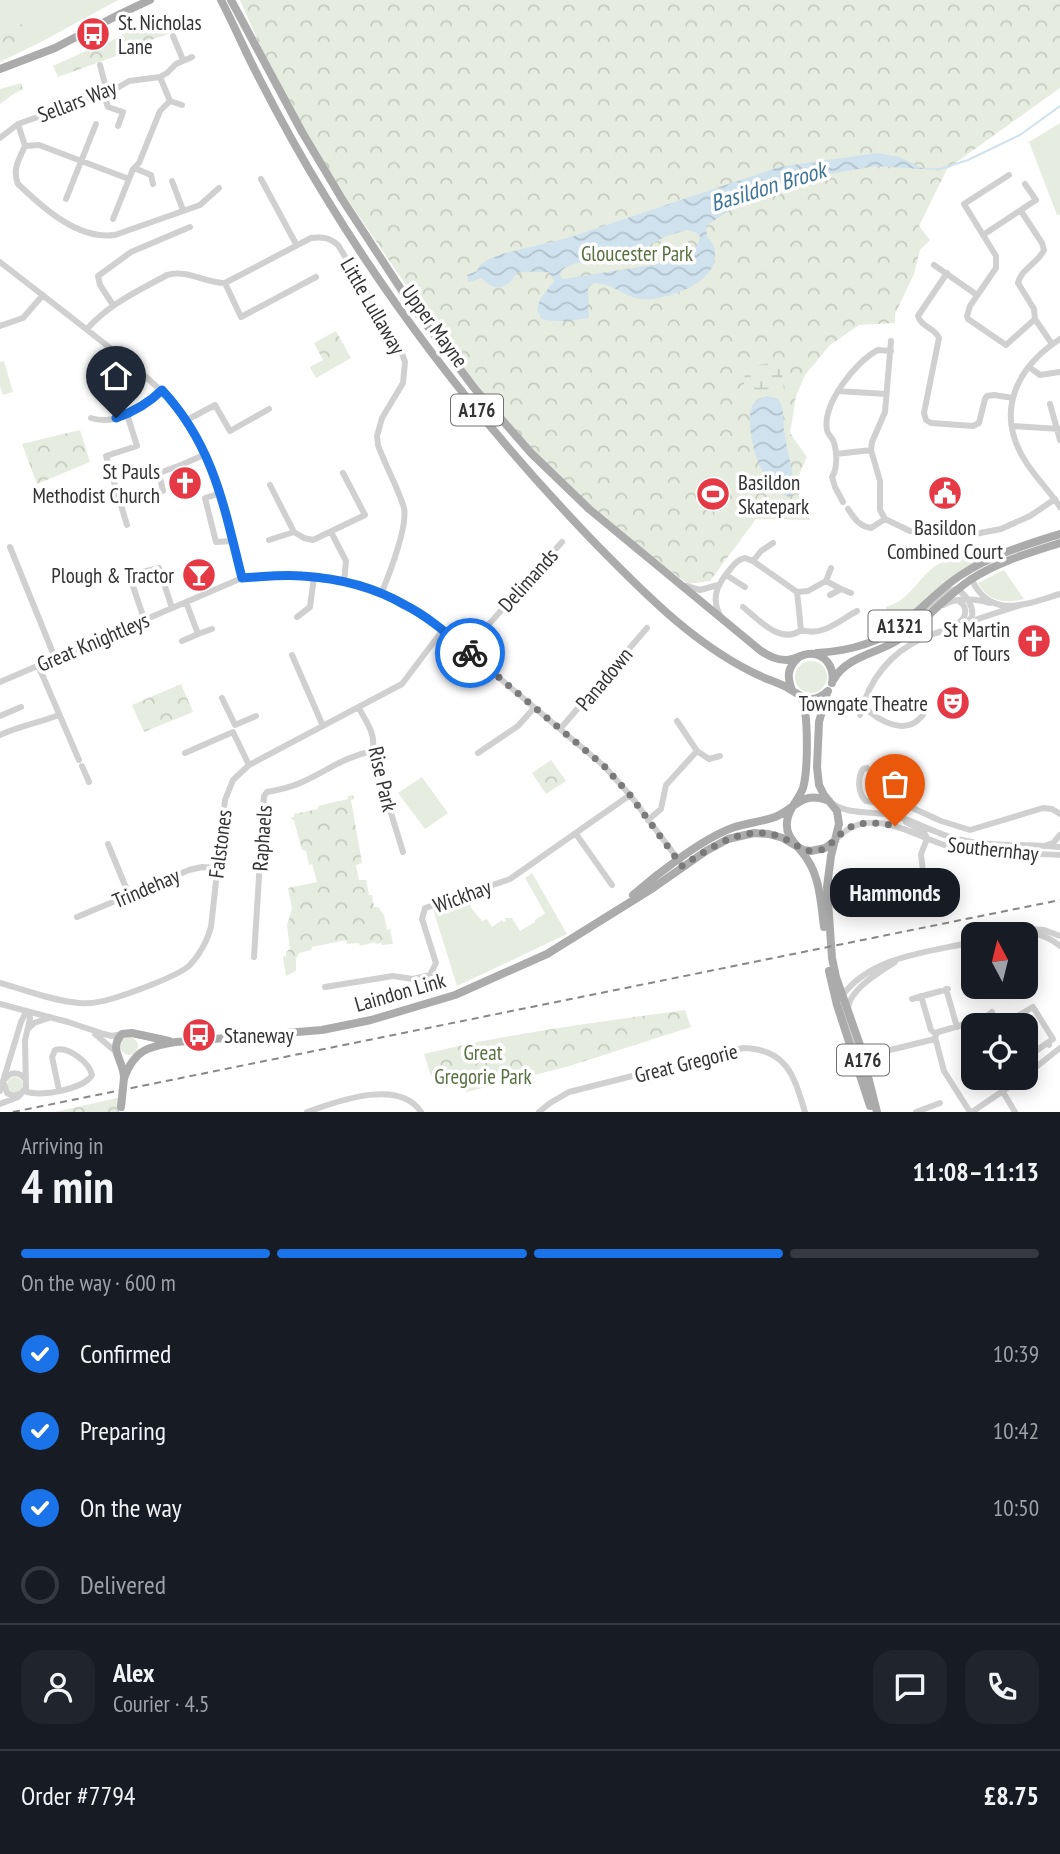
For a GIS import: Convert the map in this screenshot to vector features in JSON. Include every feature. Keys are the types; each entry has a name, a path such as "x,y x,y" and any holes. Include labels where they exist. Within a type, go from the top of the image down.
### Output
{"main road":[{"path":"120,14 140,0"},
{"path":"0,69 55,48 150,0"},
{"name":"Upper Mayne","path":"221,0 273,105 343,225 411,324 489,424 579,526 676,621 734,662 792,690 800,697"},
{"name":"Upper Mayne","path":"231,0 302,132 377,255 475,389 531,453 608,525 761,651 772,658 789,660 811,654"},
{"path":"237,0 252,40"},
{"name":"A1321","path":"811,654 842,651 883,637 904,623 943,588 975,567 1007,551 1060,536"},
{"name":"A1321","path":"830,687 836,674 844,667 896,641 971,579 1060,536"},
{"path":"800,697 818,698 830,687 832,669 829,663 811,654"},
{"path":"792,690 788,674 790,666 801,656"},
{"name":"A176","path":"830,687 819,722 817,767 819,785 837,811 839,820 839,833 830,864 827,900 832,958 838,984 860,1045 877,1112"},
{"name":"A176","path":"800,697 806,714 805,776 802,791 787,817 787,828 791,839 806,856 814,874 820,897 831,982 872,1112"},
{"path":"793,805 811,797 831,803"},
{"name":"Laindon Link","path":"138,1055 149,1047 176,1042 322,1030 371,1020 444,998 547,954 614,912 637,891 722,832 777,816 793,805"},
{"name":"Laindon Link","path":"680,863 717,844 746,834 776,836 797,846"},
{"path":"797,846 807,851 819,850 835,841"},
{"path":"120,1110 124,1078 116,1043 122,1034 132,1033 139,1037 142,1043 141,1051 129,1066 124,1078"},
{"name":"Laindon Link","path":"132,1033 176,1042"},
{"path":"117,1053 128,1059 138,1055"}],"street":[{"path":"173,36 183,60"},
{"name":"Sellars Way","path":"0,138 18,124 105,93 129,81 160,76 176,64 192,57"},
{"path":"100,65 108,107 124,112 118,126"},
{"path":"160,76 170,101 182,105"},
{"path":"113,219 160,111 170,101"},
{"path":"18,124 25,146 16,169 18,184 64,222 103,237 200,205 219,188"},
{"path":"66,199 96,124"},
{"path":"25,146 39,145 130,179"},
{"path":"134,168 151,175 153,184"},
{"path":"1009,175 964,204 996,256 997,265 967,311 968,319 1006,345 1035,319"},
{"path":"261,179 296,244"},
{"path":"172,181 183,210"},
{"path":"983,235 1036,201 1025,184"},
{"path":"1021,211 1044,250 1018,280 1034,309 1035,319 1052,344"},
{"path":"113,305 100,285 98,276 131,251 190,227"},
{"name":"Little Lullaway","path":"225,283 296,244 311,238 324,237 338,245 399,345 405,362 403,383 382,418 377,436 378,445 404,509 404,523 381,594"},
{"path":"0,262 135,366 162,390 187,420 206,454 221,493 242,578"},
{"path":"934,265 977,295"},
{"path":"87,329 113,305 176,272 225,283 241,317 316,278"},
{"path":"947,273 918,316 920,322 936,332 939,338 924,413 926,420 931,423 972,426 979,423 987,396 1013,398"},
{"path":"0,326 23,318 43,295"},
{"path":"1060,339 1043,351 1018,381 1011,412 1012,426 1022,457 1060,507"},
{"path":"891,341 885,412 871,450 880,481 880,510 885,519 910,530 975,534 1001,529 1030,516 1055,499"},
{"path":"843,502 832,477 836,454 833,440 827,432 828,415 838,391 851,372 878,350 891,351"},
{"path":"1029,367 1044,376 1060,372"},
{"path":"91,418 102,420 127,414 153,399 162,390"},
{"path":"838,391 886,394"},
{"path":"1050,404 1060,440"},
{"path":"187,420 215,405 230,431 269,409"},
{"path":"127,414 137,446 106,456 127,525"},
{"path":"1012,426 1059,430"},
{"path":"836,454 871,450"},
{"path":"163,491 159,472 206,454"},
{"path":"270,485 294,532 313,540 365,515 344,473"},
{"path":"221,493 205,498 216,542 233,541"},
{"path":"848,509 860,525 871,528 885,519"},
{"path":"871,528 873,539"},
{"path":"269,540 294,532"},
{"path":"331,532 346,561 344,582"},
{"name":"Delimands","path":"466,650 562,542"},
{"path":"753,561 773,543"},
{"path":"10,547 55,658"},
{"path":"724,621 716,608 718,585 740,559 753,561 797,592 808,591 826,581 831,568"},
{"path":"975,567 971,572 971,579 986,598 1002,606"},
{"path":"134,574 159,568 172,608"},
{"path":"726,575 745,587"},
{"path":"669,576 694,589 705,590 718,585"},
{"path":"298,617 310,607 314,577"},
{"name":"Great Knightleys","path":"0,682 242,578 314,577 344,582 405,605 466,650 604,766 630,795 680,863"},
{"path":"826,581 851,593"},
{"path":"132,583 144,620"},
{"path":"830,594 841,589"},
{"path":"904,623 946,592 958,589 967,598 973,615 962,624"},
{"path":"797,592 802,629"},
{"path":"860,715 876,676 890,660 916,641 1060,594"},
{"path":"934,610 944,604 967,598 1002,606 1021,606"},
{"path":"947,629 959,623 965,616 963,604 956,600"},
{"path":"186,601 198,634"},
{"path":"743,607 773,631 794,634 802,629"},
{"path":"802,629 806,632 831,627 857,611"},
{"name":"Panadown","path":"560,729 647,628"},
{"name":"Great Knightleys","path":"182,641 212,629"},
{"name":"Falstones","path":"0,983 69,1002 91,1003 119,996 189,966 207,941 211,927 225,800 233,780 249,765 402,684 442,631"},
{"path":"292,655 323,726"},
{"path":"38,666 89,782"},
{"path":"222,698 249,765"},
{"path":"863,703 868,710 898,726 914,723 923,715"},
{"path":"0,716 21,707"},
{"name":"Rise Park","path":"359,708 372,732 372,751 403,852"},
{"path":"478,753 518,726 534,708"},
{"path":"0,735 58,715"},
{"path":"185,754 256,716"},
{"path":"677,721 697,751 709,759 720,756"},
{"name":"Raphaels","path":"254,957 264,796 267,792 303,782 348,757 372,751"},
{"path":"648,820 661,809 666,785 697,751"},
{"path":"867,768 860,774 863,799 870,803 908,806 941,821 971,830 1044,808 1060,814"},
{"name":"Wickhay","path":"326,987 393,976 413,979 430,975 436,963 422,919 425,908 510,878 630,795"},
{"name":"Southernhay","path":"831,803 847,810 885,813 905,818 959,839 1060,846"},
{"name":"Southernhay","path":"885,813 923,831 927,839"},
{"name":"Southernhay","path":"835,841 853,826 870,822 895,826 961,850 1060,855"},
{"path":"576,834 612,885"},
{"path":"1042,845 1054,843 1060,835"},
{"path":"924,874 922,854 927,839"},
{"path":"108,844 129,895"},
{"name":"Trindehay","path":"77,917 196,868 216,868"},
{"path":"1038,929 1060,936"},
{"path":"1038,934 1060,946"},
{"path":"854,1056 853,1039 843,1005 843,995 850,986 874,968 906,957 961,945"},
{"path":"848,1009 849,1000 858,989 906,957"},
{"path":"838,984 844,988 850,986"},
{"path":"912,999 948,989 957,1027"},
{"path":"921,996 930,1030 936,1037 944,1070 971,1112 1006,1090"},
{"path":"0,1004 108,1035 122,1034"},
{"path":"1022,1013 1032,1007 1036,1013"},
{"path":"13,1008 20,1014 21,1023"},
{"path":"0,1091 24,1014 29,1012"},
{"path":"0,1104 13,1100 23,1092 26,1081 24,1049 29,1012"},
{"path":"890,1050 936,1037 938,1032 983,1019 992,1012"},
{"path":"1038,1016 1053,1039 1038,1050"},
{"path":"26,1034 34,1023 42,1019 56,1019"},
{"path":"88,1029 117,1053"},
{"path":"1038,1066 1058,1050 1047,1043"},
{"path":"26,1081 22,1075 15,1073 7,1076 4,1088 13,1096 23,1092 38,1095 59,1090 86,1083 92,1075 90,1068 85,1062 61,1048 55,1050 52,1057 59,1090"},
{"name":"Great Gregorie","path":"539,1112 569,1092 743,1048 755,1048 781,1061 792,1073 805,1112"},
{"path":"1003,1092 1015,1112"},
{"path":"307,1112 380,1093 401,1096 416,1104 421,1112"},
{"path":"916,1112 940,1103"}],"green space":[{"path":"0,0 118,0 0,62"},
{"name":"Gloucester Park","path":"240,0 1060,0 1060,88 947,169 919,226 930,240 920,250 914,274 895,314 895,323 859,325 830,345 805,375 796,396 790,433 807,457 794,485 810,520 756,519 710,581 688,584 619,532 535,454 462,367 341,190 298,119 267,61"},
{"path":"147,18 156,20 174,32 58,77 53,66 88,50 91,52 138,26"},
{"path":"25,24 29,43 25,49 0,59 0,27"},
{"path":"21,83 23,89 0,104 0,89"},
{"path":"1060,123 1060,215 1057,215 1029,142"},
{"path":"336,331 351,358 316,378 310,367 323,360 314,343"},
{"path":"4,361 13,392 3,395 0,386 0,362"},
{"path":"775,362 782,371 784,391 756,395 746,391 744,381 748,367"},
{"path":"80,430 90,462 37,484 22,444"},
{"path":"997,549 999,553 983,560 888,631 886,607 902,599 937,565 974,552"},
{"path":"1004,570 1024,599 1010,601 992,598 978,583"},
{"path":"811,661 822,666 827,677 822,688 811,693 800,688 795,677 800,666"},
{"path":"181,684 193,712 144,732 132,705"},
{"path":"551,760 566,781 546,794 532,773"},
{"path":"422,777 448,813 425,829 398,793"},
{"path":"353,795 354,799 351,800 362,863 356,865 359,880 366,880 374,907 378,907 384,915 393,944 382,945 375,942 360,946 359,943 347,944 346,940 312,947 311,950 299,953 296,971 286,976 283,957 290,949 287,925 292,909 288,888 317,882 306,851 302,850 294,821 290,818 294,817 294,814 318,809 318,806 348,799 348,796"},
{"path":"532,873 567,934 457,986 433,909 468,898 472,909 482,921 487,919 492,927 502,920 506,921 505,918 512,918 520,931 545,913 525,878"},
{"name":"Great Gregorie Park","path":"685,1010 691,1027 566,1067 466,1092 455,1072 431,1076 424,1054 521,1034"},
{"path":"129,1037 135,1040 138,1046 135,1052 129,1055 123,1052 120,1046 123,1040"},
{"path":"15,1077 21,1079 21,1091 15,1093 9,1091 7,1085 9,1079"},
{"path":"122,1097 119,1112 55,1112"}],"water":[{"path":"877,153 899,157 922,168 939,170 876,166 798,179 763,191 706,226 707,237 713,245 715,255 711,270 704,278 672,295 649,299 640,299 594,283 588,288 589,318 560,321 542,319 537,310 540,299 554,281 549,272 519,273 501,287 490,285 480,277 469,281 467,275 477,271 487,260 502,254 571,237 779,167","holes":["687,230 700,236 694,249 686,255 659,264 563,279 560,275 566,267 581,262 595,263 641,250 666,236"]},
{"path":"767,396 778,399 783,411 794,484 794,492 790,497 785,496 779,488 776,491 761,468 754,448 751,409 755,402"}],"waterway":[{"name":"Basildon Brook","path":"937,170 968,160 1020,135 1060,106"},
{"name":"Basildon Brook","path":"469,281 481,277"}],"railway":[{"path":"13,1112 1060,900"}],"way so far":[{"path":"470,653 604,766 630,795 682,866 717,844 746,834 776,836 803,850 815,851 828,847 843,832 859,824 895,826"}],"place":[{"name":"St. Nicholas Lane","path":"93,34"},
{"name":"St Pauls Methodist Church","path":"185,483"},
{"name":"Basildon Combined Court","path":"945,493"},
{"name":"Basildon Skatepark","path":"713,494"},
{"name":"Plough & Tractor","path":"199,575"},
{"name":"St Martin of Tours","path":"1034,641"},
{"name":"Towngate Theatre","path":"953,703"},
{"name":"Hammonds","path":"895,826"},
{"name":"Staneway","path":"199,1035"}],"route":[{"path":"116,418 153,399 162,390 173,402 197,437 216,477 242,578 300,576 357,585 405,605 470,653"}]}
